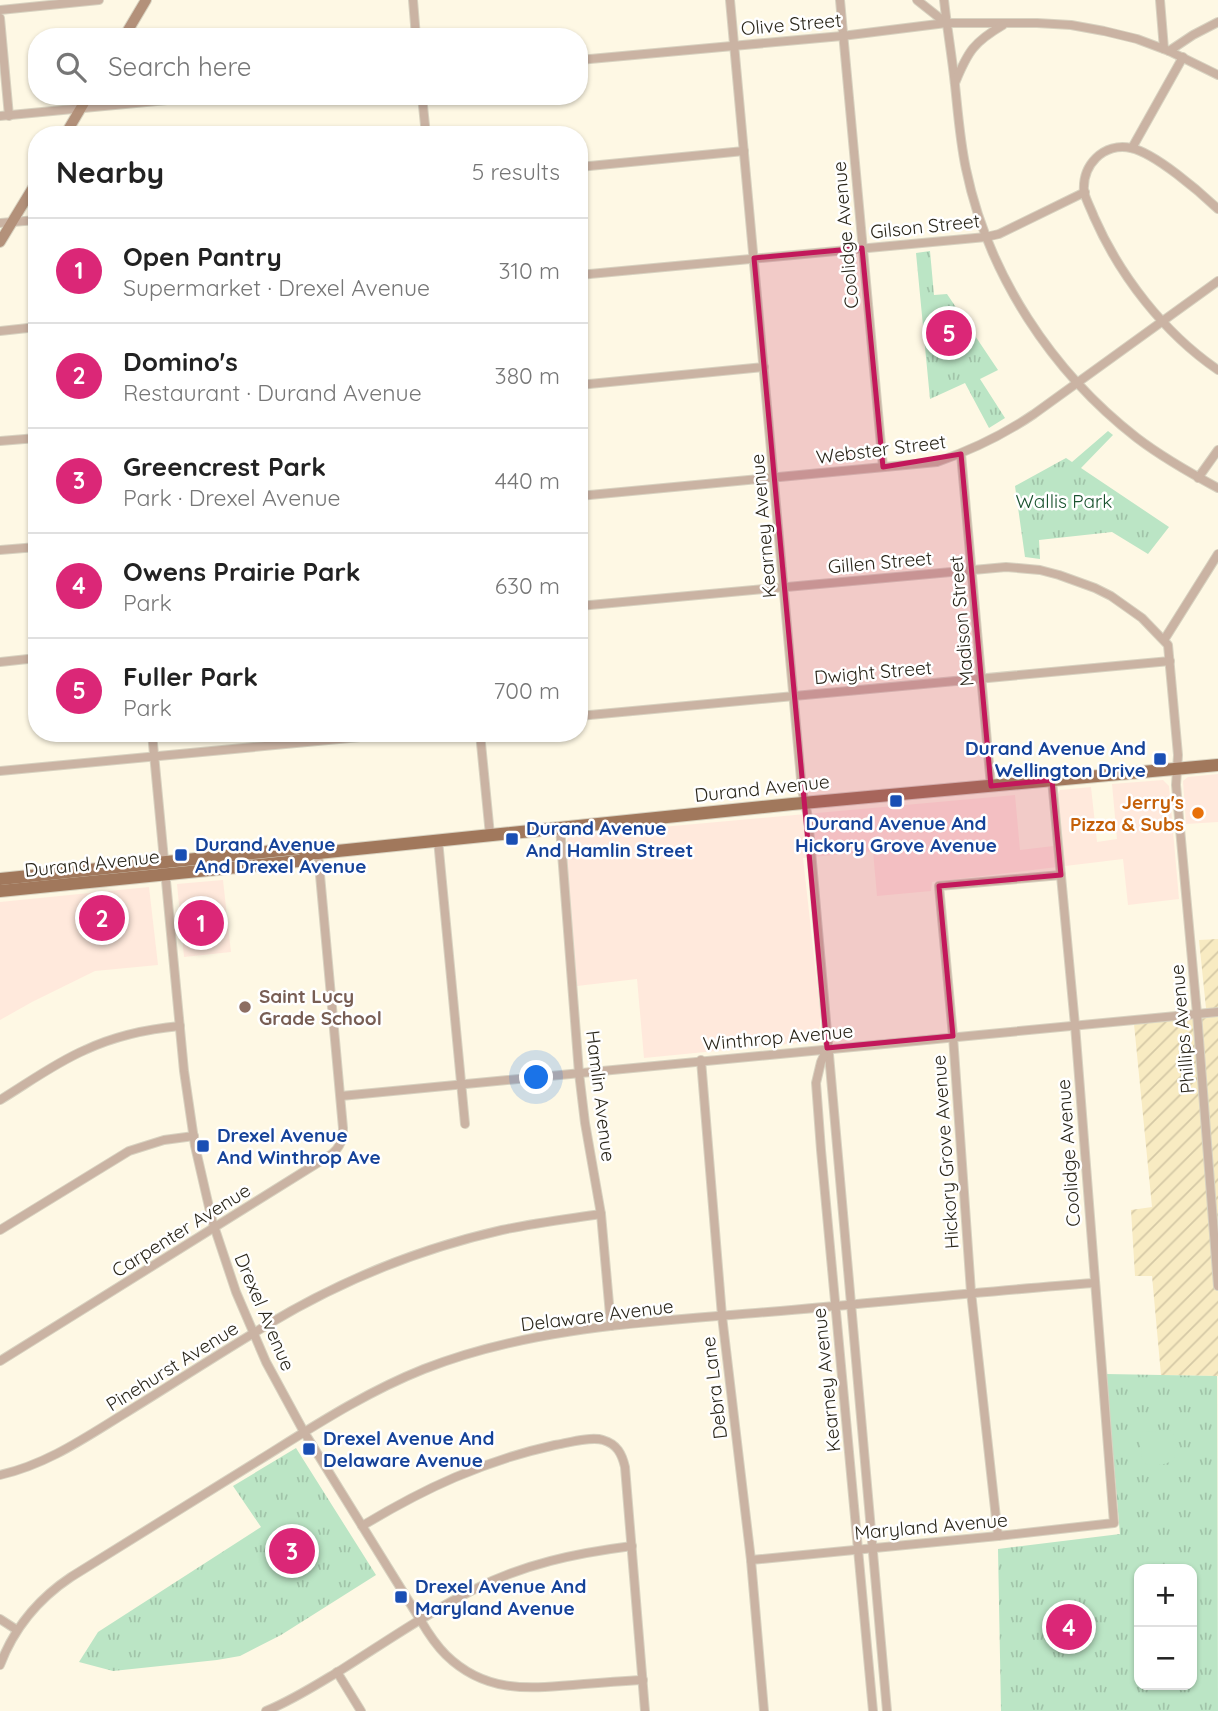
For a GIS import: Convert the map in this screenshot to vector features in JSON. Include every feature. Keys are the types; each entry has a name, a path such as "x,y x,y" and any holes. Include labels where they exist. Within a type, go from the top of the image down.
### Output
{"main road":[{"name":"Durand Avenue","path":"0,879 302,861 314,853 560,827 1218,765"},
{"name":"Durand Avenue","path":"0,891 164,869"}],"street":[{"path":"0,10 99,0"},
{"path":"129,28 146,0"},
{"path":"413,0 415,28"},
{"name":"Kearney Avenue","path":"730,0 802,790 808,817 887,1711"},
{"name":"Coolidge Avenue","path":"840,0 883,467"},
{"path":"917,0 946,23"},
{"path":"944,0 966,171 986,237 1024,312 1046,346 1106,412 1170,461 1218,488"},
{"path":"1160,0 1166,50 1218,22"},
{"path":"0,18 4,116 120,105"},
{"name":"Olive Street","path":"588,60 842,36 946,23 1037,23 1071,25 1137,40 1183,57 1218,75"},
{"path":"955,84 975,45 1006,23"},
{"path":"1132,148 1183,57"},
{"path":"70,126 82,105"},
{"path":"423,105 425,126"},
{"path":"1218,209 1180,176 1132,148 1115,148 1100,154 1087,170 1084,192 1117,260 1163,321 1218,370"},
{"path":"588,166 744,152"},
{"name":"Gilson Street","path":"588,274 986,237 999,234 1084,192"},
{"path":"0,242 28,196"},
{"path":"0,223 28,221"},
{"name":"Webster Street","path":"588,495 937,462 961,454 1009,431 1218,281"},
{"path":"0,331 28,328"},
{"path":"588,384 764,368"},
{"path":"0,441 28,439"},
{"path":"1198,478 1218,450"},
{"name":"Madison Street","path":"961,454 991,786"},
{"path":"0,550 28,548"},
{"path":"1164,640 1218,554"},
{"name":"Gillen Street","path":"588,605 1006,567 1077,580 1127,607 1164,640"},
{"name":"Phillips Avenue","path":"1164,640 1168,645 1170,661 1178,755 1176,789 1218,1286"},
{"path":"0,662 28,659"},
{"name":"Dwight Street","path":"588,715 1170,661"},
{"name":"Drexel Avenue","path":"153,742 180,1026 194,1136 215,1227 236,1292 266,1362 304,1432 434,1642 456,1664 473,1675 514,1688 533,1689 643,1679"},
{"path":"0,771 309,742"},
{"path":"481,742 490,835"},
{"name":"Coolidge Avenue","path":"1052,780 1075,1025 1114,1523"},
{"name":"Hamlin Avenue","path":"560,827 579,1073 601,1214 611,1326"},
{"path":"438,840 465,1124"},
{"name":"Carpenter Avenue","path":"0,1361 337,1149 343,1135 341,1096 314,853"},
{"name":"Hickory Grove Avenue","path":"998,1536 971,1292 953,1036 939,886 1061,875"},
{"name":"Winthrop Avenue","path":"341,1096 1218,1012"},
{"path":"0,1100 64,1061 103,1042 146,1030 180,1026"},
{"name":"Kearney Avenue","path":"827,1048 816,1083 834,1307 873,1711"},
{"name":"Debra Lane","path":"701,1060 722,1316 751,1560 764,1711"},
{"path":"0,1230 129,1151 164,1140 194,1136"},
{"name":"Pinehurst Avenue","path":"0,1475 31,1466 68,1449 254,1333 324,1293 382,1266 442,1245 504,1230 601,1214"},
{"name":"Delaware Avenue","path":"0,1665 17,1630 36,1605 58,1586 304,1432 374,1392 423,1369 526,1338 611,1326 1094,1283"},
{"path":"362,1526 420,1493 460,1474 502,1459 567,1443 599,1439 612,1444 622,1456 625,1467 645,1711"},
{"name":"Maryland Avenue","path":"751,1560 1114,1523"},
{"path":"266,1711 285,1703 474,1589 538,1564 572,1555 632,1546"},
{"path":"0,1619 17,1630"},
{"path":"337,1672 361,1711"}],"highlighted area":[{"path":"862,248 883,467 961,454 991,786 1052,780 1061,875 939,886 953,1036 827,1048 754,258"}],"shaded area":[{"path":"1218,774 1218,822 1186,824 1183,781 1188,777"},
{"path":"1163,780 1169,786 1179,899 1128,905 1123,859 932,882 931,891 877,896 873,851 803,858 820,1010 817,1036 809,1042 644,1058 637,979 577,986 565,846 568,838 574,835 1015,795 1020,850 1062,845 1057,799 1060,790 1091,787 1097,842 1117,839 1112,784"},
{"path":"223,880 231,952 184,957 177,884"},
{"path":"149,887 158,965 95,971 0,1020 0,902"},
{"path":"1218,939 1218,1376 1161,1375 1152,1276 1135,1276 1131,1210 1152,1207 1134,1024 1207,1018 1199,940"}],"green space":[{"path":"930,251 934,295 947,294 998,370 980,379 1005,418 989,428 965,383 930,399 916,253"},
{"name":"Wallis Park","path":"1108,431 1113,435 1081,468 1169,527 1148,554 1112,532 1039,540 1040,559 1025,557 1015,486 1066,458 1072,462"},
{"path":"1106,1374 1217,1376 1218,1711 1001,1711 998,1549 1120,1534"},
{"path":"1170,1430 1176,1445 1173,1461 1161,1465 1146,1464 1142,1459 1142,1432"},
{"path":"296,1448 376,1575 281,1635 240,1656 113,1671 79,1662 98,1632 261,1527 233,1486"}],"place":[{"name":"Fuller Park","path":"949,333"},
{"name":"Durand Avenue And Wellington Drive","path":"1160,759"},
{"name":"Durand Avenue And Hickory Grove Avenue","path":"896,801"},
{"name":"Jerry's Pizza & Subs","path":"1198,813"},
{"name":"Durand Avenue And Hamlin Street","path":"512,839"},
{"name":"Durand Avenue And Drexel Avenue","path":"181,855"},
{"name":"Domino's","path":"102,918"},
{"name":"Open Pantry","path":"201,923"},
{"name":"Saint Lucy Grade School","path":"245,1007"},
{"name":"Drexel Avenue And Winthrop Ave","path":"203,1146"},
{"name":"Drexel Avenue And Delaware Avenue","path":"309,1449"},
{"name":"Greencrest Park","path":"292,1551"},
{"name":"Drexel Avenue And Maryland Avenue","path":"401,1597"},
{"name":"Owens Prairie Park","path":"1069,1627"}]}
